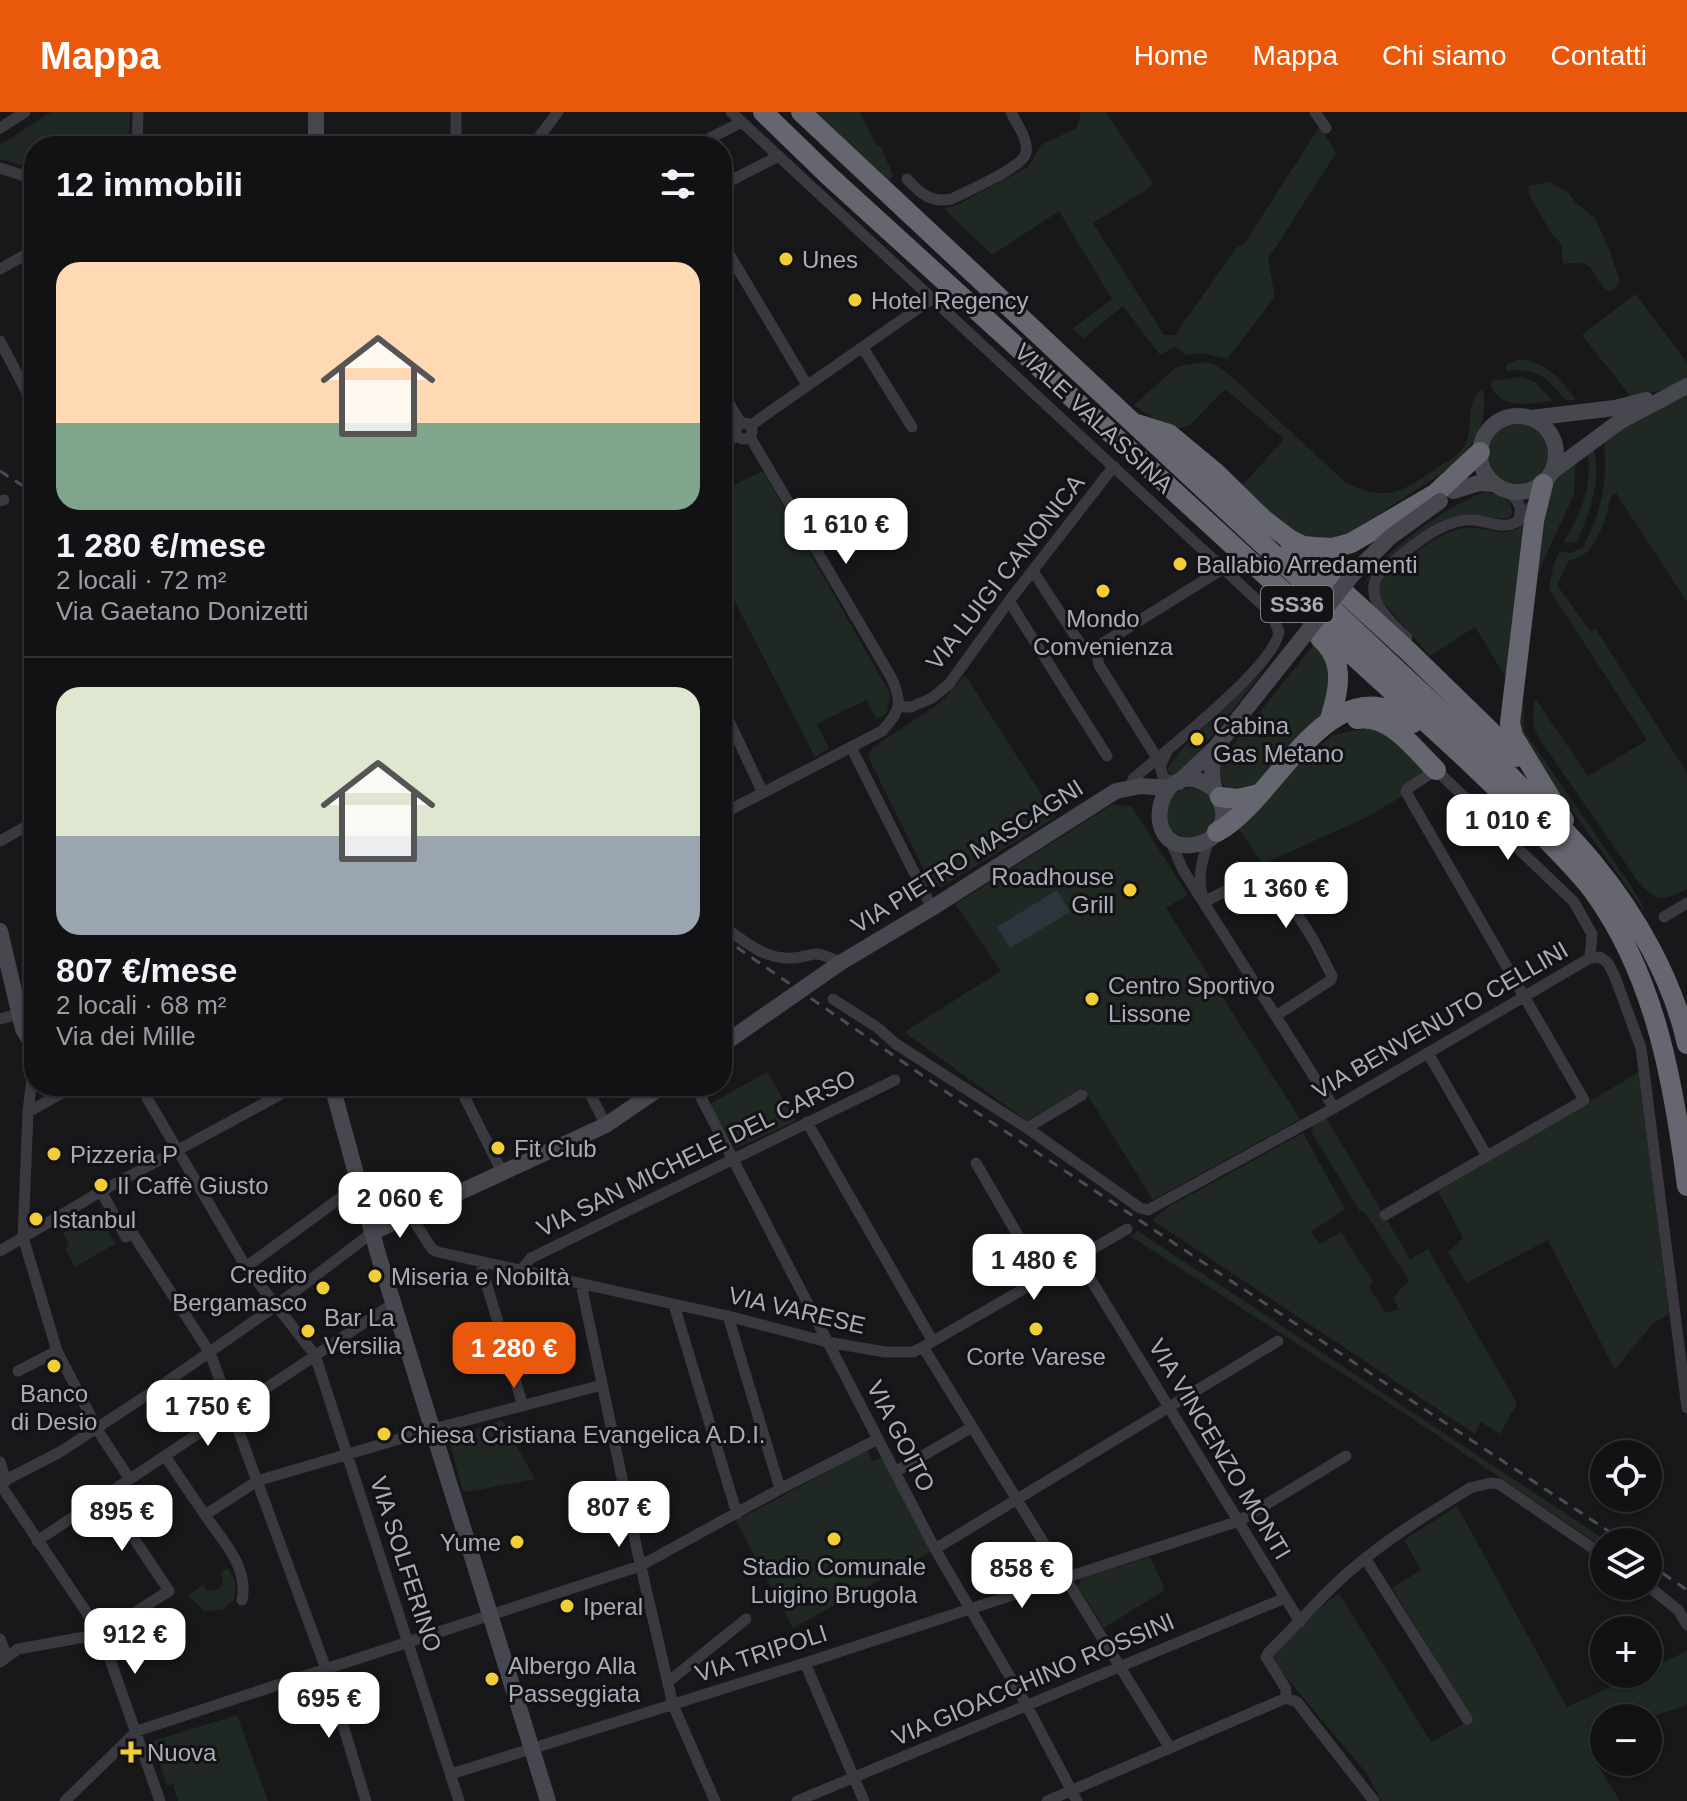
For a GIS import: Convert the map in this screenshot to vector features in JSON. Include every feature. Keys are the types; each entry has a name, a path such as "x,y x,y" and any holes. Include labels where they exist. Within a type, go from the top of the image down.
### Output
{"highway":[{"name":"SS36","path":"763,112 1486,779 1525,816 1596,894 1625,943 1663,1046 1676,1102 1687,1186"},
{"name":"SS36","path":"801,112 1471,738 1586,854 1615,891 1659,966 1681,1018 1687,1044"},
{"path":"1130,421 1169,434 1216,473 1490,729 1542,783"},
{"path":"1263,519 1303,546 1333,548 1351,543 1435,494 1480,452"},
{"path":"1151,469 1207,534 1326,643 1334,655 1339,679 1324,725"},
{"path":"1548,477 1534,521 1510,723 1513,736 1586,854"},
{"path":"1213,836 1239,818 1324,725 1350,709 1362,706 1400,713 1486,779"},
{"path":"1324,725 1368,718 1378,720 1398,733 1436,770"},
{"path":"1217,794 1238,799 1259,794"}],"street":[{"path":"0,128 25,112"},
{"path":"137,136 138,112"},
{"path":"316,112 316,136"},
{"path":"456,112 456,136"},
{"path":"540,136 558,112"},
{"name":"VIALE VALASSINA","path":"731,112 1224,568 1271,613 1279,632"},
{"path":"907,179 922,195 942,201 952,199 1018,164 1026,151 1025,142 1011,112"},
{"path":"1315,112 1326,128"},
{"path":"714,136 742,122"},
{"path":"732,180 779,156"},
{"path":"0,168 24,176"},
{"path":"0,269 24,256"},
{"path":"732,259 807,385"},
{"path":"732,439 933,298"},
{"path":"0,341 24,387"},
{"path":"863,348 912,427"},
{"path":"1159,822 1159,803 1174,784 1216,747 1353,574 1389,538 1446,496 1470,472 1486,434 1494,424 1512,417 1531,418 1615,408 1683,388"},
{"path":"1446,496 1479,483 1519,493 1532,490 1619,422 1683,388"},
{"path":"732,409 891,677 899,695 899,707"},
{"path":"1424,656 1379,607 1373,584 1378,575 1428,537 1456,522 1474,520 1501,527 1518,522 1548,477 1557,453 1553,436 1531,418"},
{"path":"1480,452 1485,473 1518,501 1522,511 1518,522"},
{"name":"VIA LUIGI CANONICA","path":"732,809 882,731 899,707 911,707 932,698 949,684 1114,466"},
{"path":"1033,571 1081,645 1096,649 1224,568"},
{"path":"1009,601 1107,756"},
{"name":"VIA PIETRO MASCAGNI","path":"1131,788 1133,779 1206,717 1274,649 1279,632"},
{"path":"1096,649 1099,665 1157,758"},
{"path":"732,727 763,793"},
{"path":"851,747 932,908"},
{"path":"1204,902 1200,885 1201,862 1223,815 1212,765 1216,747"},
{"path":"1168,750 1160,766 1163,777 1174,784"},
{"path":"1385,1215 1584,1100 1406,792 1436,770 1574,902 1592,934 1590,958"},
{"name":"VIA PIETRO MASCAGNI","path":"732,933 765,954 783,959 821,953 840,963 1116,791 1198,780 1217,794"},
{"path":"1131,788 1169,837 1183,870 1334,1108"},
{"path":"0,841 24,828"},
{"path":"1169,837 1188,845 1213,836"},
{"path":"1204,902 1268,869 1282,890 1333,972 1331,980 1277,1015"},
{"path":"1664,917 1687,903"},
{"path":"0,931 24,1027"},
{"name":"VIA BENVENUTO CELLINI","path":"1027,1128 1140,1208 1148,1210 1334,1108 1590,958 1600,957 1608,963 1632,1018 1641,1048 1687,1408"},
{"path":"732,1038 840,963"},
{"path":"833,999 878,1028 896,1044 1027,1128 1082,1095"},
{"path":"0,1019 19,1014"},
{"path":"1428,1053 1487,1156"},
{"name":"VIA SAN MICHELE DEL CARSO","path":"520,1271 531,1258 895,1080"},
{"path":"30,1096 23,1237 57,1351 96,1428 129,1478"},
{"path":"28,1112 57,1096"},
{"name":"VIA SOLFERINO","path":"146,1096 246,1267 315,1355 459,1801"},
{"path":"0,1251 101,1191 278,1096"},
{"path":"335,1096 358,1185 548,1801"},
{"path":"464,1096 502,1172"},
{"path":"591,1096 606,1125"},
{"path":"2,1483 60,1452 210,1353 373,1232 606,1125 648,1096"},
{"name":"VIA GOITO","path":"700,1096 935,1549 1026,1704 1074,1796"},
{"path":"807,1122 972,1427 1170,1748"},
{"path":"976,1163 1042,1277"},
{"path":"246,1267 358,1185"},
{"path":"101,1191 210,1353 326,1669 366,1801"},
{"name":"VIA VARESE","path":"409,1213 432,1249 484,1264 728,1316 827,1342 885,1352 913,1352 1127,1229"},
{"name":"VIA VINCENZO MONTI","path":"1077,1257 1300,1622"},
{"path":"484,1264 482,1269 523,1406"},
{"path":"581,1284 640,1566 673,1705 715,1801"},
{"path":"37,1541 394,1303"},
{"path":"674,1305 737,1514"},
{"path":"728,1316 780,1489"},
{"path":"935,1549 1278,1341"},
{"path":"18,1371 57,1351"},
{"path":"205,1515 257,1481 433,1429 602,1385"},
{"path":"895,1472 972,1427"},
{"path":"65,1801 137,1731 640,1566 878,1439"},
{"path":"165,1456 236,1561 244,1588 242,1600"},
{"name":"VIA TRIPOLI","path":"451,1774 805,1663 1239,1521 1346,1456"},
{"path":"0,1462 2,1483 37,1541 101,1634 160,1801"},
{"path":"1286,1698 1286,1689 1266,1657 1269,1652 1312,1606 1365,1558 1470,1488 1499,1484 1590,1546"},
{"path":"0,1639 4,1659 18,1649 101,1634 169,1591 105,1495"},
{"path":"1365,1558 1467,1719"},
{"path":"483,1595 501,1605 519,1607"},
{"path":"1662,1597 1678,1610 1687,1625"},
{"name":"VIA GIOACCHINO ROSSINI","path":"797,1801 1285,1598"},
{"path":"668,1682 746,1619"},
{"path":"805,1663 864,1801"},
{"path":"1047,1801 1074,1796 1170,1748 1286,1698 1297,1702 1374,1801"}],"shaded area":[{"path":"51,112 130,112 129,136 24,136 24,166 0,159 0,145"},
{"path":"816,112 860,112 893,175 889,180"},
{"path":"1081,112 1106,112 1153,183 1093,223 1164,335 1175,335 1236,248 1244,244 1320,126 1336,153 1268,259 1275,297 1227,359 1202,353 1186,355 1175,347 1160,355 1123,306 1084,338 1072,329 1112,299 1059,211 992,255 944,209 1028,167 1041,145 1077,128"},
{"path":"1550,182 1568,192 1595,218 1620,282 1610,292 1589,266 1563,264 1561,244 1530,197 1528,186"},
{"path":"1635,294 1687,362 1687,379 1676,387 1631,397 1582,335"},
{"path":"1518,360 1536,363 1552,372 1576,400 1566,400 1533,372 1505,371 1506,365"},
{"path":"1204,362 1214,364 1229,374 1345,482 1372,492 1403,489 1459,452 1468,438 1473,401 1483,388 1481,425 1465,452 1440,474 1346,535 1313,538 1288,529 1241,487 1284,439 1225,389 1190,425 1171,431 1134,405 1174,369"},
{"path":"1522,377 1535,382 1553,401 1510,403 1491,387 1492,381"},
{"path":"1687,392 1687,602 1616,493 1612,495 1594,544 1579,558 1569,560 1557,585 1591,632 1596,629 1687,773 1687,889 1660,898 1649,893 1637,880 1538,737 1533,714 1535,698 1588,776 1647,740 1549,589 1554,563 1560,551 1569,553 1583,548 1594,521 1604,485 1604,443 1619,430"},
{"path":"1518,424 1530,426 1539,433 1546,442 1546,466 1539,475 1530,482 1518,484 1506,482 1497,475 1490,466 1488,454 1490,442 1497,433 1506,426"},
{"path":"1593,448 1596,472 1590,508 1577,542 1563,543 1584,499 1589,476 1587,452"},
{"path":"1576,459 1574,495 1538,576 1523,697 1524,731 1629,883 1644,911 1518,735 1535,559 1550,487 1559,473"},
{"path":"763,471 890,693 887,713 877,719 866,700 817,724 829,748 815,757 732,596 732,486"},
{"path":"1485,492 1504,498 1510,505 1512,515 1507,519 1463,515 1437,523 1409,542 1363,586 1400,544 1436,518"},
{"path":"1528,518 1508,681 1475,627 1430,656 1383,602 1377,590 1382,579 1444,534 1466,528 1507,532"},
{"path":"1316,642 1333,678 1325,713 1252,791 1231,792 1220,777 1222,759"},
{"path":"1264,671 1182,773 1171,776 1167,768 1187,743"},
{"path":"965,675 1056,817 941,887 930,882 868,757 872,748 941,702"},
{"path":"1369,728 1381,729 1430,773 1431,779 1367,817 1263,864 1238,828 1332,735"},
{"path":"1191,788 1209,795 1216,813 1209,831 1191,838 1173,831 1166,813 1173,795"},
{"name":"Centro Sportivo Lissone","path":"1113,804 1132,807 1188,895 1166,908 1300,1119 1153,1200 1083,1088 1027,1121 904,1032 1001,971 955,904"},
{"path":"1057,890 1070,912 1010,948 997,927"},
{"path":"767,1072 796,1121 737,1148 710,1104 724,1096 732,1096 732,1092"},
{"path":"1639,1072 1669,1314 1653,1323 1615,1370 1548,1240 1466,1283 1448,1252 1463,1238 1438,1191"},
{"path":"1327,1119 1410,1259 1428,1249 1517,1403 1500,1434 1481,1422 1475,1434 1152,1220 1168,1207 1303,1133 1345,1209 1311,1232 1320,1244 1341,1232 1373,1282 1369,1288 1386,1313 1399,1309 1393,1298 1409,1280 1366,1214 1359,1210 1312,1133 1313,1126"},
{"path":"99,1214 115,1244 75,1267 65,1249 69,1246 63,1233"},
{"path":"1138,1231 1590,1529 1590,1539 1410,1417 1130,1236"},
{"path":"502,1420 535,1479 467,1492 462,1489 450,1443 454,1436"},
{"name":"Stadio Comunale Luigino Brugola","path":"867,1450 873,1461 883,1457 930,1552 793,1628 736,1521"},
{"path":"1457,1506 1567,1707 1608,1688 1662,1688 1662,1663 1687,1651 1687,1705 1662,1713 1662,1704 1590,1704 1590,1776 1604,1776 1620,1801 1381,1801 1368,1775 1269,1657 1339,1593 1431,1742 1472,1719 1392,1588 1421,1570 1404,1540"},
{"path":"1150,1557 1165,1590 1104,1628 1078,1587 1081,1579"},
{"path":"228,1568 236,1583 234,1600 222,1610 204,1611 188,1595 203,1585 206,1591 219,1589 223,1580 220,1573"},
{"path":"237,1715 268,1801 178,1801 173,1784 167,1786 153,1741"}],"railway":[{"path":"0,471 24,487"},
{"path":"732,944 958,1100 1604,1528"},
{"path":"1662,1573 1687,1590"}],"place":[{"name":"Unes","path":"786,259"},
{"name":"Hotel Regency","path":"855,300"},
{"name":"Ballabio Arredamenti","path":"1180,564"},
{"name":"Mondo Convenienza","path":"1103,591"},
{"name":"Cabina Gas Metano","path":"1197,739"},
{"name":"Roadhouse Grill","path":"1130,890"},
{"name":"Centro Sportivo Lissone","path":"1092,999"},
{"name":"Fit Club","path":"498,1148"},
{"name":"Pizzeria P","path":"54,1154"},
{"name":"Il Caffè Giusto","path":"101,1185"},
{"name":"Istanbul","path":"36,1219"},
{"name":"Miseria e Nobiltà","path":"375,1276"},
{"name":"Credito Bergamasco","path":"323,1288"},
{"name":"Corte Varese","path":"1036,1329"},
{"name":"Bar La Versilia","path":"308,1331"},
{"name":"Banco di Desio","path":"54,1366"},
{"name":"Chiesa Cristiana Evangelica A.D.I.","path":"384,1434"},
{"name":"Stadio Comunale Luigino Brugola","path":"834,1539"},
{"name":"Yume","path":"517,1542"},
{"name":"Iperal","path":"567,1606"},
{"name":"Albergo Alla Passeggiata","path":"492,1679"},
{"name":"Nuova","path":"131,1752"}]}
